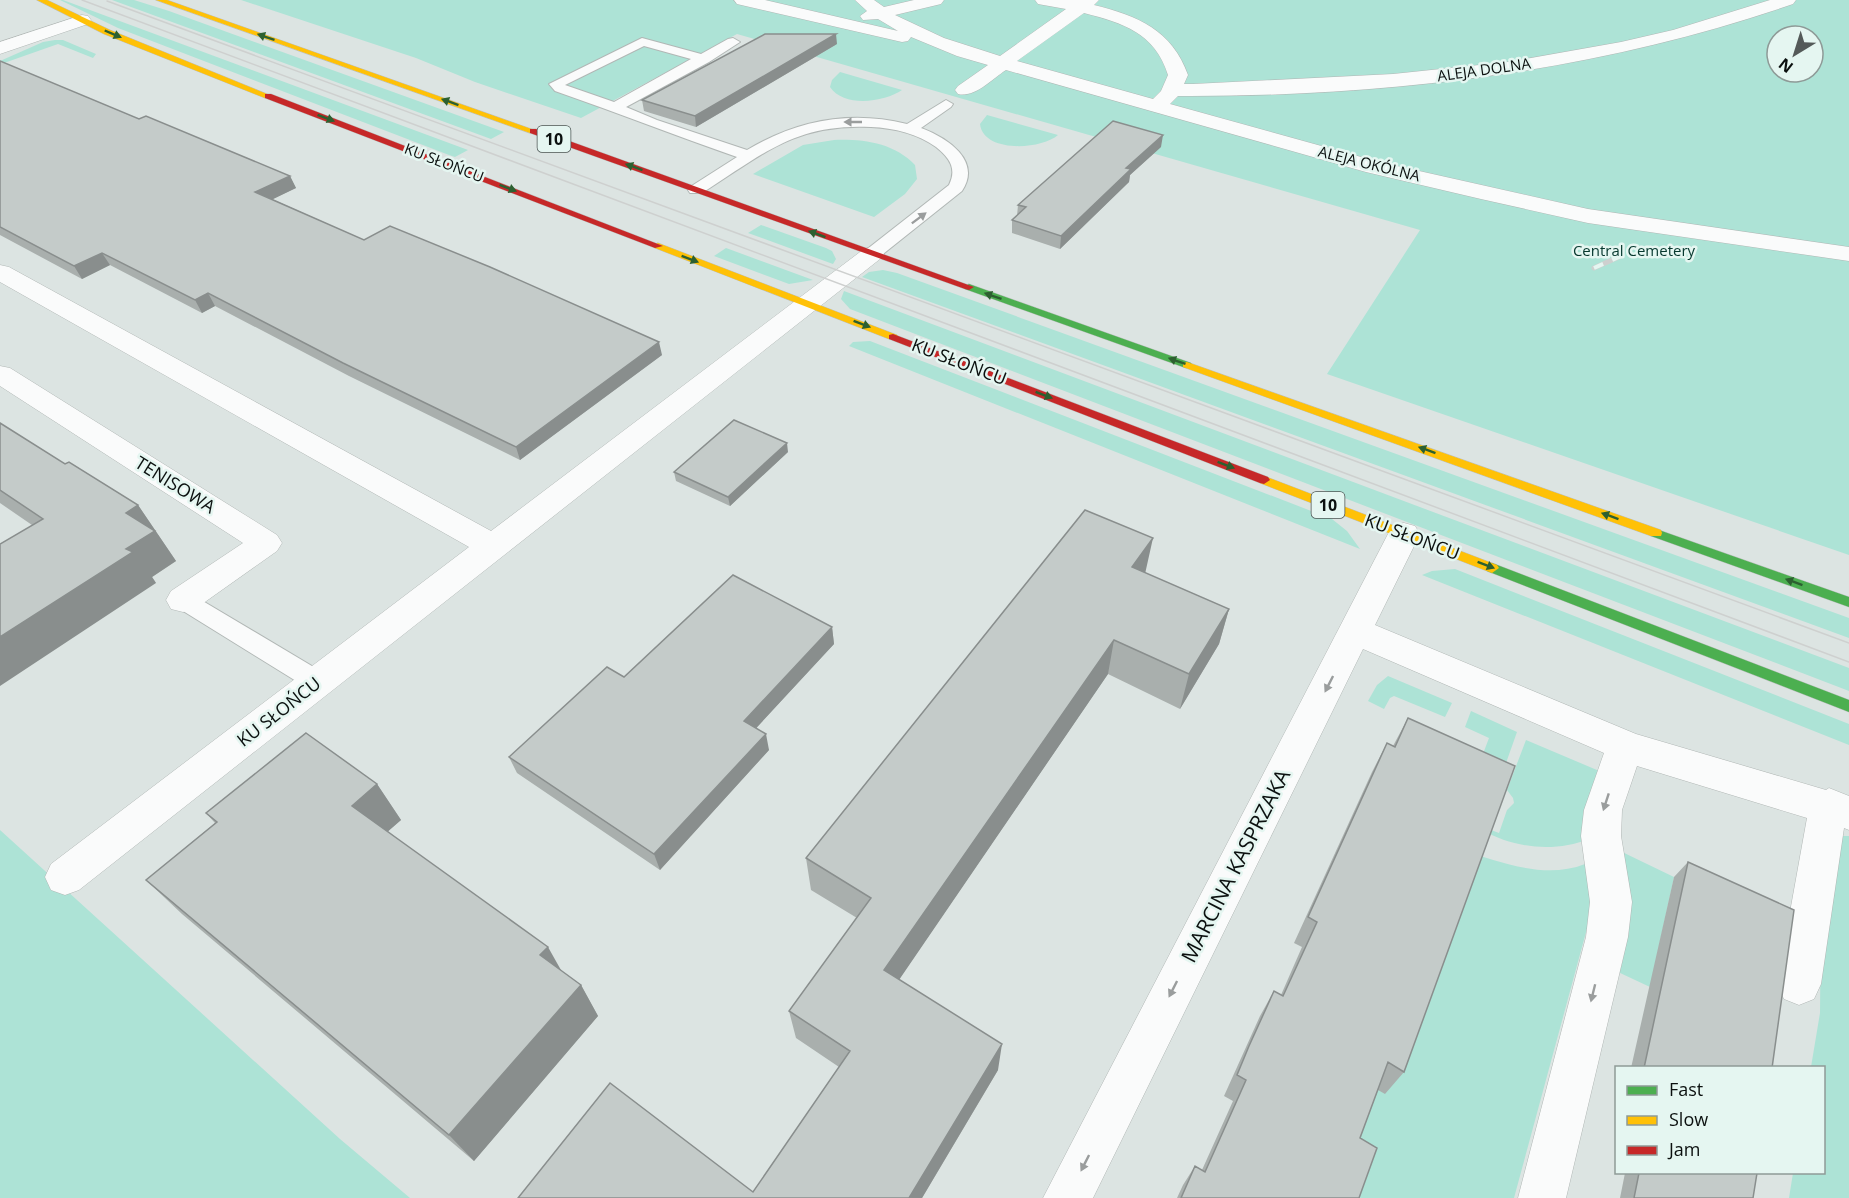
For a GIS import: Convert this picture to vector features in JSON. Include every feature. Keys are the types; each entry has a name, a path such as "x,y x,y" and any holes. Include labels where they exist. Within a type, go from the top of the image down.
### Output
{"main road":[{"name":"KU SŁOŃCU","path":"41,0 184,63 1849,706"},
{"name":"10","path":"160,0 1849,602"}],"street":[{"path":"743,0 964,52"},
{"path":"864,0 879,12 929,38 964,52"},
{"path":"850,24 879,12 935,0"},
{"path":"1044,0 1084,4 1136,25 1162,42 1171,52 1177,65 1178,75 1172,90 1156,107"},
{"name":"ALEJA DOLNA","path":"1172,90 1357,83 1426,78 1505,68 1645,43 1722,23 1787,0"},
{"path":"965,90 1084,4"},
{"path":"0,48 82,20"},
{"name":"ALEJA OKÓLNA","path":"964,52 1374,167 1578,213 1849,254"},
{"name":"KU SŁOŃCU","path":"65,877 872,254"},
{"path":"0,272 494,548"},
{"name":"TENISOWA","path":"0,374 266,543 183,600"},
{"name":"MARCINA KASPRZAKA","path":"1067,1198 1404,534"},
{"path":"1356,632 1625,746 1675,763 1839,809 1808,923 1799,984"},
{"path":"1542,1198 1607,937 1611,902 1601,836 1603,810 1625,746"}],"lane":[{"path":"704,59 642,42 556,84 560,88 652,123 750,156"},
{"path":"615,107 734,42"},
{"path":"910,129 946,104"},
{"path":"696,190 782,136 811,125 867,122 910,129 941,142 954,153 962,170 962,178 956,188 872,254"},
{"path":"183,600 318,682"}],"green space":[{"path":"60,0 468,150 455,157 449,155 118,28"},
{"path":"112,0 134,0 169,11 504,132 491,139"},
{"name":"Central Cemetery","path":"241,0 1849,0 1849,555 1327,374 1420,230 737,34 581,118 475,82 416,58"},
{"path":"63,40 96,54 93,58 58,44 4,63 0,61 43,42"},
{"path":"840,72 902,90 886,98 875,100 845,98 836,94 830,87 832,80"},
{"path":"987,115 1058,135 1039,144 1027,146 1002,144 991,140 984,133 980,124"},
{"path":"834,140 856,140 888,147 915,165 917,179 905,194 874,217 753,174 803,145"},
{"path":"761,225 826,248 832,251 836,259 833,264 748,233"},
{"path":"726,248 813,280 789,284 714,256"},
{"path":"883,270 897,273 1849,618 1849,638 862,277 869,272"},
{"path":"844,291 1849,668 1849,691 850,309 841,299"},
{"path":"870,341 1332,519 1347,531 1360,549 849,346 853,342"},
{"path":"1455,569 1849,724 1849,745 1422,575 1432,571"},
{"path":"1388,676 1452,703 1445,717 1394,696 1390,698 1384,709 1368,701 1377,685"},
{"path":"1471,711 1517,732 1495,794 1472,783 1489,738 1465,727"},
{"path":"1526,740 1604,773 1589,839 1562,846 1534,846 1507,841 1482,830 1483,827 1499,833 1507,810 1514,803 1507,790"},
{"path":"0,830 340,1139 410,1198 0,1198"},
{"path":"1843,836 1849,836 1849,1198 1789,1198 1793,1174 1825,1174 1825,1066 1811,1066 1820,1013 1821,901"},
{"path":"1462,850 1507,864 1539,870 1570,868 1585,864 1592,885 1592,910 1514,1198 1346,1198 1341,1158"},
{"path":"1618,850 1674,877 1650,987 1618,972"}],"building":[{"path":"765,34 836,34 695,116 642,100"},
{"path":"0,61 139,119 146,116 290,176 255,192 364,240 390,226 490,267 659,342 516,447 343,363 208,293 195,300 102,253 74,266 0,227"},
{"path":"1113,121 1163,135 1126,168 1131,169 1061,236 1012,220 1026,207 1018,205"},
{"path":"734,420 787,443 728,497 674,472"},
{"path":"0,423 65,464 69,462 138,505 126,513 155,531 126,549 133,552 0,637 0,544 43,519 0,490"},
{"path":"1085,510 1153,538 1132,567 1229,609 1189,674 1114,640 884,970 1002,1044 909,1198 518,1198 610,1083 753,1192 850,1051 789,1011 871,898 806,858"},
{"path":"733,575 832,627 744,721 766,734 654,854 509,757 607,667 624,677"},
{"path":"1408,718 1515,766 1404,1072 1388,1062 1360,1138 1377,1148 1359,1198 1181,1198 1195,1166 1205,1172 1246,1080 1237,1075 1249,1046 1274,991 1283,996 1317,922 1308,917 1387,743 1395,747"},
{"path":"306,733 377,784 352,806 548,947 540,955 581,985 449,1135 146,880 217,822 206,813"},
{"path":"1688,862 1794,910 1772,1066 1644,1066"},
{"path":"1639,1174 1757,1174 1753,1198 1634,1198"}],"tram line":[{"path":"82,0 1849,662"},
{"path":"107,1 1849,643"}],"railway":[{"path":"1594,268 1621,256"}],"traffic: fast":[{"path":"969,287 1187,365"},
{"path":"1656,533 1849,602"},
{"path":"1492,568 1849,706"}],"traffic: slow":[{"path":"41,0 107,32 268,96"},
{"path":"160,0 533,131"},
{"path":"658,246 893,337"},
{"path":"1187,365 1656,533"},
{"path":"1264,480 1492,568"}],"traffic: jam":[{"path":"268,96 658,246"},
{"path":"533,131 969,287"},
{"path":"893,337 1264,480"}]}
